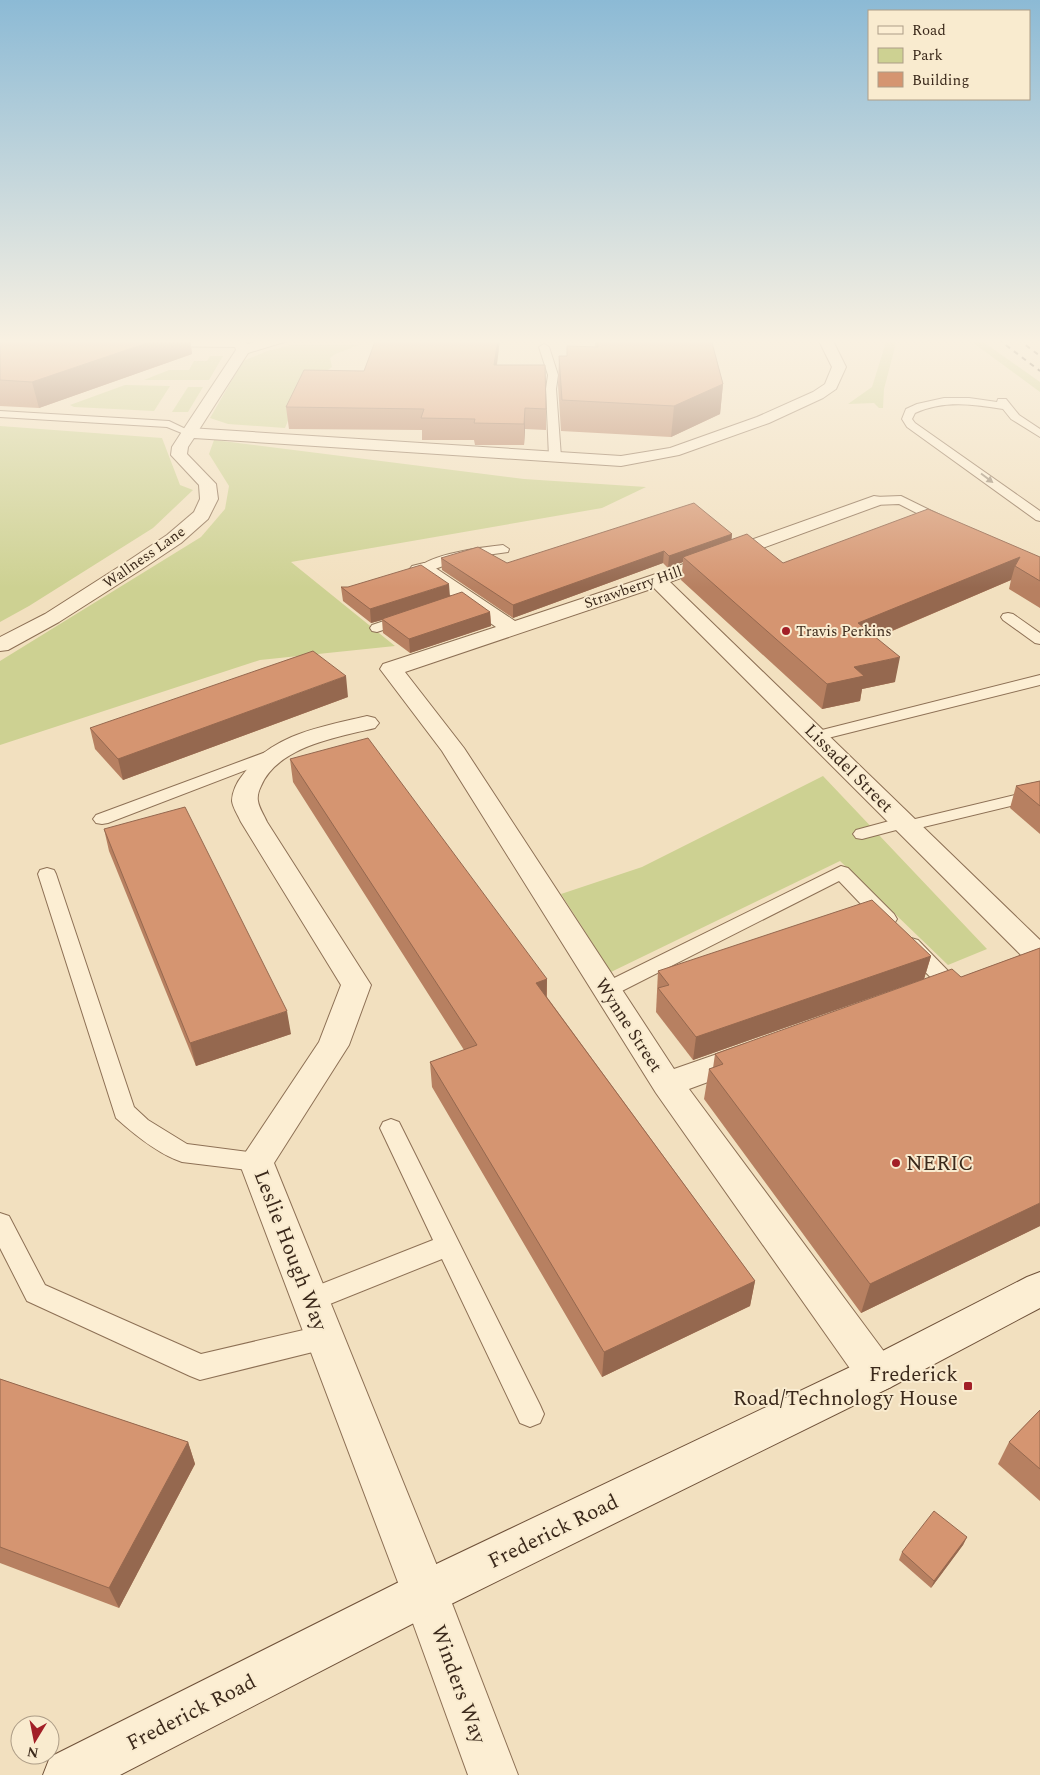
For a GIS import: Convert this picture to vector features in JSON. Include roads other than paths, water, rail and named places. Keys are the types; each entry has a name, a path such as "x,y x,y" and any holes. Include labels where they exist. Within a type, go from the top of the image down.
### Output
{"street":[{"path":"196,422 189,433 621,461 673,452 758,422"},
{"name":"Wallness Lane","path":"0,645 52,618 135,565 174,539 202,515 209,499 207,484 179,455 180,447 189,433"},
{"name":"Strawberry Hill","path":"391,669 657,580 874,501"},
{"path":"414,572 457,601 512,628"},
{"name":"Lissadel Street","path":"657,580 905,824 1028,957"},
{"name":"Wynne Street","path":"391,669 452,748 667,1084 877,1374"},
{"name":"Leslie Hough Way","path":"367,722 295,744 274,754 260,766 248,786 245,801 254,822 356,985 333,1045 256,1162 425,1593"},
{"path":"920,994 961,979"},
{"path":"667,1084 770,1047"},
{"name":"Frederick Road","path":"68,1775 425,1593 877,1374 1040,1289"},
{"name":"Winders Way","path":"425,1593 493,1775"}],"lane":[{"path":"132,422 169,424 189,433"},
{"path":"553,422 555,457"},
{"path":"908,422 1040,517"},
{"path":"1022,422 1040,434"},
{"path":"874,501 901,500 953,527"},
{"path":"414,572 454,555 483,550 504,549"},
{"path":"377,628 421,613"},
{"path":"1008,618 1040,640"},
{"path":"816,736 1040,680"},
{"path":"102,819 274,754"},
{"path":"862,834 1040,794"},
{"path":"607,990 841,872 961,979"},
{"path":"47,874 124,1112 140,1126 182,1153 256,1162"},
{"path":"391,1128 530,1414"},
{"path":"0,1223 36,1294 200,1367 325,1337"},
{"path":"310,1300 449,1245"}],"place":[{"name":"Travis Perkins","path":"786,631"},
{"name":"NERIC","path":"896,1163"},
{"name":"Frederick Road/Technology House","path":"968,1386"}]}
